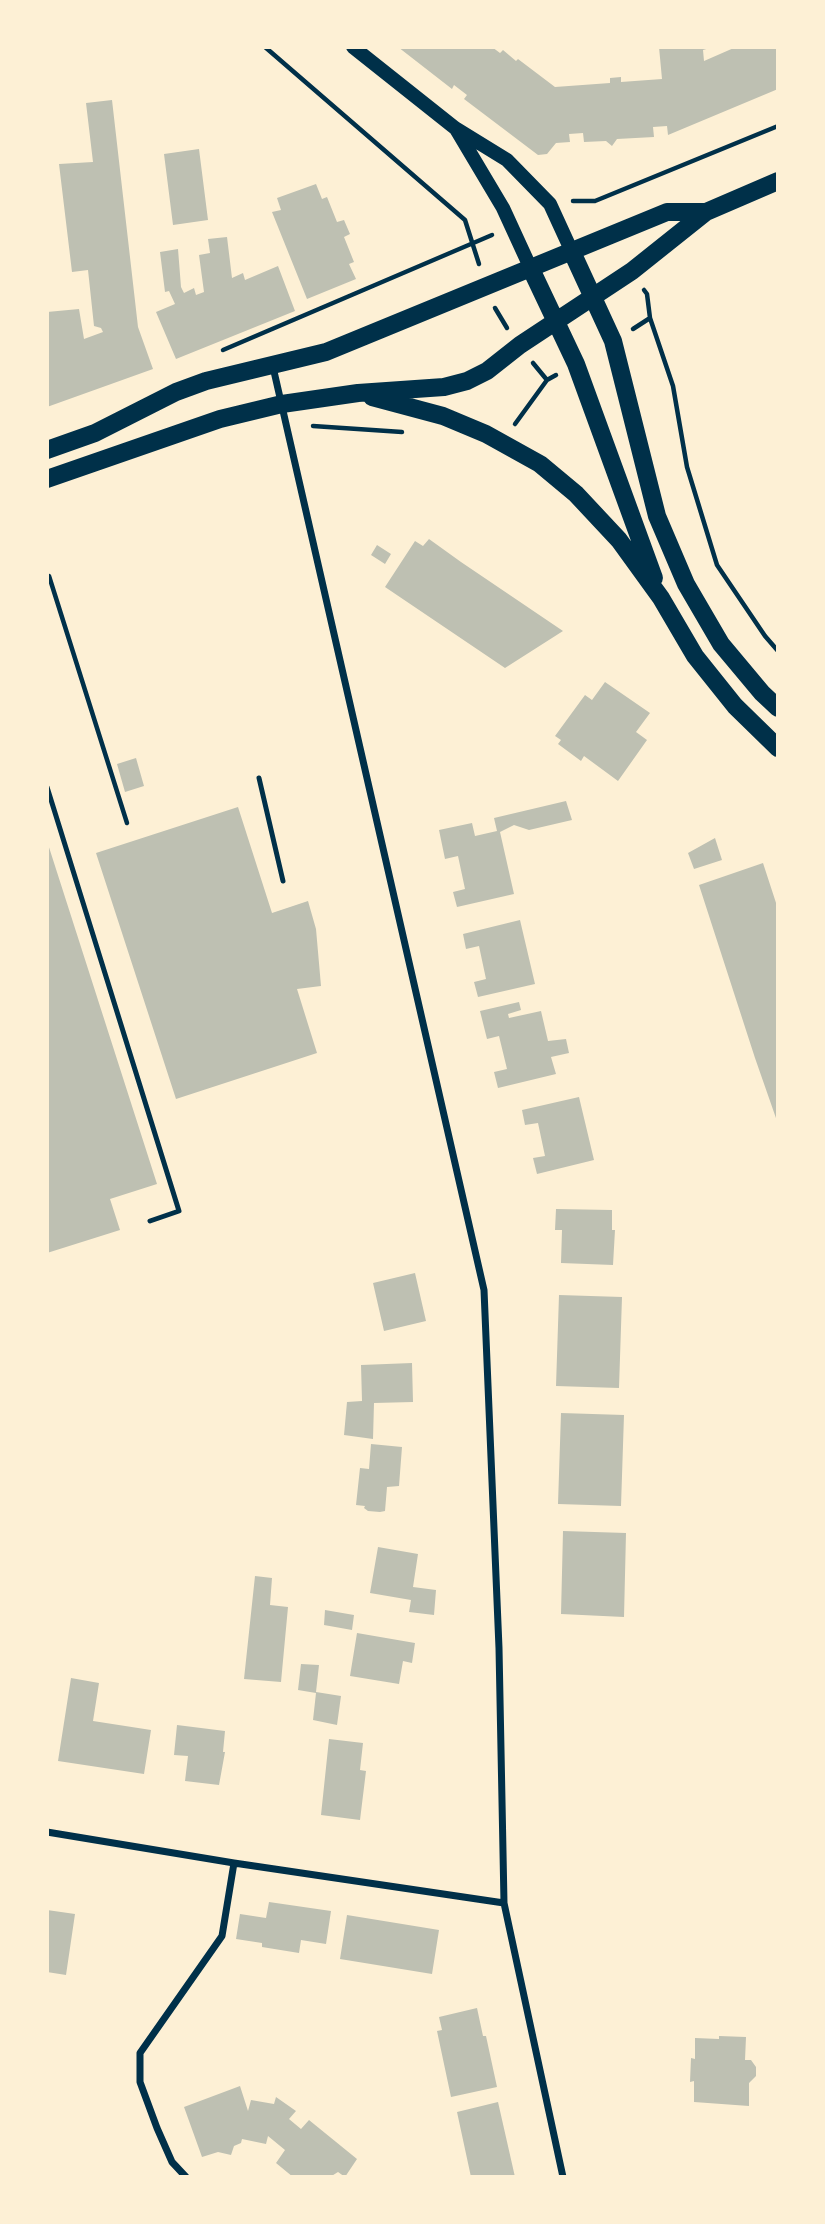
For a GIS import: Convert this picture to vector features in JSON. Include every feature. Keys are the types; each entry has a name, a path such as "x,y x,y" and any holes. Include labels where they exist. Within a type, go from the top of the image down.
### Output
{"main road":[{"path":"353,47 456,128 507,160 550,204 619,360 657,516 686,584 721,644 770,698"},
{"path":"456,128 503,208 576,364 661,598"},
{"path":"47,479 220,419 282,404 358,393 444,387 467,381 487,371 520,345 632,271 706,212 778,181"},
{"path":"47,450 95,433 176,392 239,372 326,352 667,212 706,212"},
{"path":"358,393 443,416 486,434 540,464 576,494 619,540 661,598 695,656 735,706 778,748"}],"street":[{"path":"272,364 484,1290 499,1648 505,1903 563,2177"},
{"path":"47,1832 505,1903"},
{"path":"186,2177 172,2162 157,2128 140,2082 140,2053 222,1936 234,1863"}],"lane":[{"path":"259,778 284,881"},
{"path":"47,787 179,1211 150,1220"}],"path":[{"path":"265,47 465,220 486,288 499,317 547,380"},
{"path":"595,201 778,126"},
{"path":"211,355 474,245"},
{"path":"647,294 650,318 673,386 687,467 717,565 778,651"},
{"path":"303,425 408,433"},
{"path":"49,576 127,823"}],"building":[{"path":"398,47 492,47 500,53 503,50 516,61 518,59 555,87 610,83 610,78 621,77 621,82 662,79 659,47 713,47 703,50 704,61 736,47 778,47 778,89 668,135 667,126 653,127 654,137 617,139 612,146 606,141 584,142 583,133 569,134 570,142 556,143 547,154 538,155 464,99 467,95 454,85 452,89"},
{"path":"112,100 138,327 153,369 47,407 47,312 79,309 84,339 103,332 101,328 94,326 88,270 72,272 59,164 93,162 86,103"},
{"path":"199,149 208,220 173,225 164,154"},
{"path":"316,184 322,199 327,197 337,222 344,220 350,234 344,237 354,262 349,264 356,279 307,299 272,212 281,210 277,198"},
{"path":"227,237 232,278 243,273 245,280 278,266 295,311 176,359 156,312 175,304 169,291 165,292 160,252 178,249 181,287 184,293 194,288 196,295 204,292 199,255 210,253 208,239"},
{"path":"429,539 563,631 505,668 385,587 415,541 423,546"},
{"path":"377,545 391,554 385,564 371,555"},
{"path":"605,682 650,713 636,732 647,740 618,781 584,756 581,761 558,744 561,740 555,736 585,695 592,700"},
{"path":"136,758 144,786 125,792 117,764"},
{"path":"566,801 572,820 529,830 514,825 500,832 514,894 457,907 453,892 465,889 458,856 445,859 439,830 472,823 475,836 497,831 494,818"},
{"path":"238,807 272,913 308,901 316,929 321,986 297,989 317,1053 176,1099 96,853"},
{"path":"715,838 722,860 694,869 688,853"},
{"path":"47,841 157,1184 110,1199 120,1230 47,1253"},
{"path":"763,863 778,909 777,1121 699,885"},
{"path":"520,920 535,984 478,997 474,982 486,979 479,946 466,949 463,934"},
{"path":"519,1002 521,1010 508,1014 509,1018 541,1011 548,1041 566,1039 569,1053 551,1057 556,1074 498,1088 494,1072 507,1069 499,1036 487,1039 480,1011"},
{"path":"579,1097 594,1160 537,1174 533,1158 545,1156 538,1123 525,1125 522,1110"},
{"path":"556,1209 612,1210 612,1230 615,1230 613,1265 561,1263 562,1230 555,1230"},
{"path":"415,1273 426,1321 384,1331 373,1283"},
{"path":"559,1295 622,1297 619,1388 556,1386"},
{"path":"412,1363 413,1402 374,1403 373,1439 344,1435 347,1402 362,1401 361,1365"},
{"path":"561,1413 624,1415 621,1506 558,1504"},
{"path":"371,1444 402,1447 399,1486 387,1487 385,1511 380,1512 368,1511 365,1506 356,1505 360,1468 369,1469"},
{"path":"563,1531 626,1533 624,1617 561,1614"},
{"path":"378,1547 418,1554 413,1587 436,1590 434,1615 409,1612 411,1600 370,1593"},
{"path":"255,1576 272,1578 270,1605 288,1607 281,1682 244,1679"},
{"path":"325,1610 354,1615 352,1630 324,1625"},
{"path":"357,1633 415,1643 412,1663 403,1661 399,1684 350,1676"},
{"path":"301,1664 319,1665 316,1692 341,1696 337,1725 313,1720 316,1693 298,1690"},
{"path":"71,1678 99,1683 93,1721 151,1730 144,1774 58,1761"},
{"path":"177,1725 225,1731 225,1752 219,1785 185,1781 188,1756 174,1755"},
{"path":"329,1739 363,1743 360,1770 366,1771 360,1820 321,1815"},
{"path":"269,1902 331,1911 326,1944 301,1940 299,1953 262,1947 262,1943 236,1939 240,1914 266,1918"},
{"path":"47,1910 75,1914 66,1975 47,1972"},
{"path":"347,1915 439,1930 432,1974 340,1959"},
{"path":"477,2008 497,2087 451,2097 437,2031 442,2030 439,2017"},
{"path":"719,2036 746,2037 745,2060 751,2060 756,2067 756,2076 749,2083 749,2106 694,2102 694,2081 690,2082 691,2058 695,2059 695,2038 719,2039"},
{"path":"240,2086 248,2111 251,2100 274,2104 276,2097 296,2111 289,2119 301,2129 309,2120 357,2159 345,2177 338,2172 330,2177 293,2177 276,2163 285,2150 268,2136 266,2144 242,2139 241,2143 234,2146 231,2155 218,2152 202,2157 184,2107"},
{"path":"498,2102 515,2177 471,2177 457,2112"}]}
